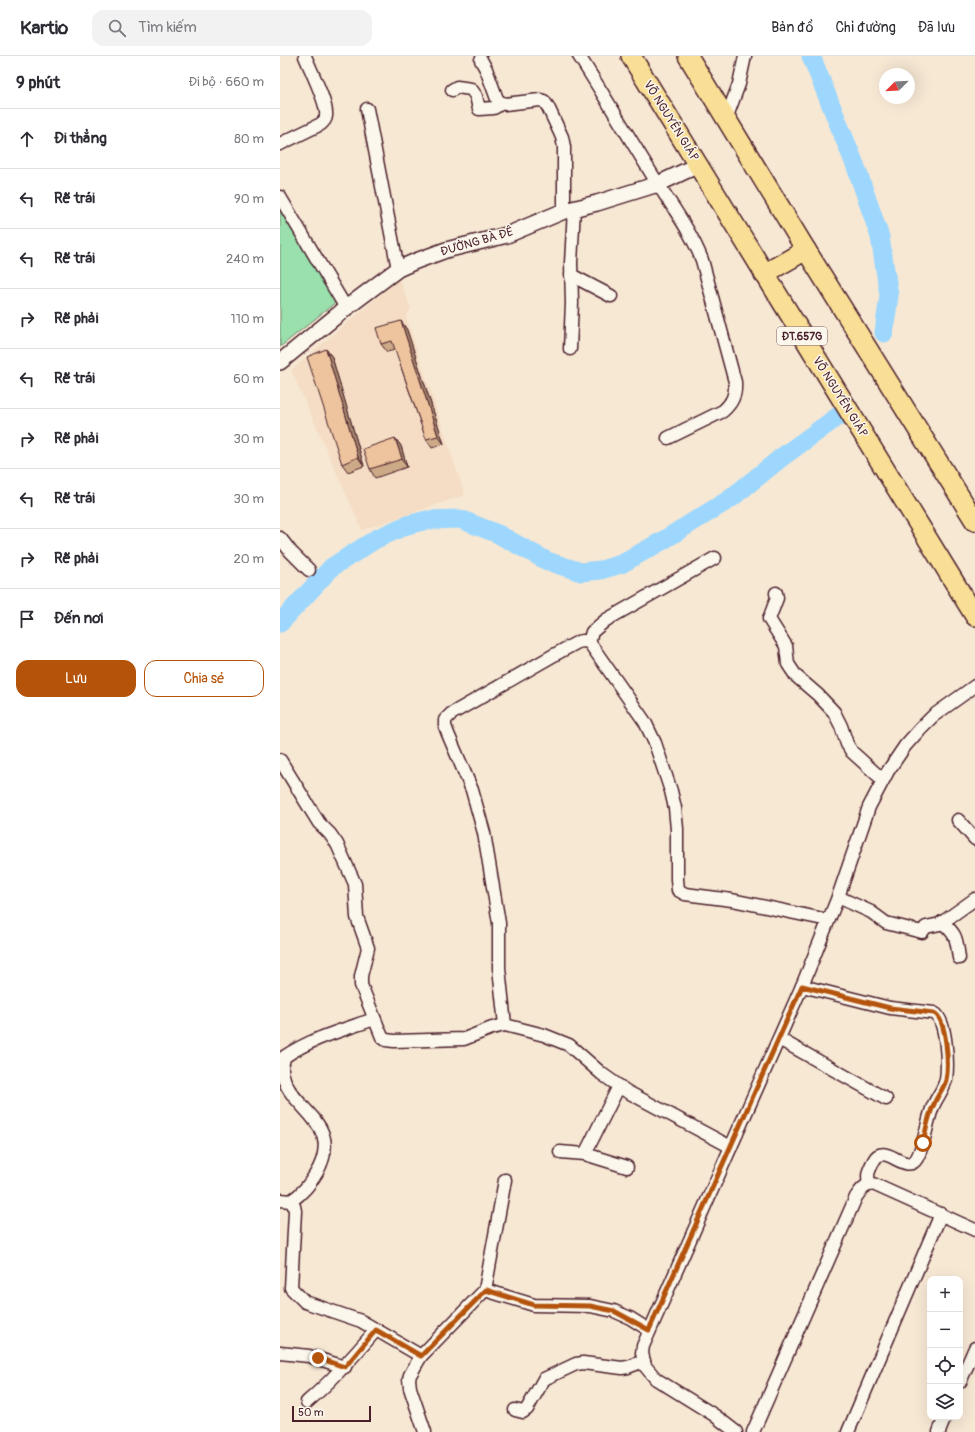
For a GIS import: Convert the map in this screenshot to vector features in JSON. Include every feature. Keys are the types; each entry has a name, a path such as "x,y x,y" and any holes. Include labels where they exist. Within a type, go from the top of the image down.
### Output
{"main road":[{"name":"VÕ NGUYÊN GIÁP","path":"630,56 975,616"},
{"path":"688,56 806,250 975,521"},
{"path":"764,274 806,250"}],"street":[{"path":"280,144 321,124 326,118 326,111 305,56"},
{"path":"579,56 686,227 702,260 736,389 731,403 723,411 668,438"},
{"path":"726,119 735,97 745,56"},
{"path":"481,60 486,69 497,99 502,103"},
{"path":"452,90 457,87 471,90 476,96 479,109 494,108 502,103 544,101 560,132 564,147 569,210 571,275 570,349"},
{"path":"367,109 398,269"},
{"name":"ĐƯỜNG BÀ ĐÊ","path":"280,362 346,308 398,269 446,250 507,235 569,210 658,184 698,165"},
{"path":"280,197 346,308"},
{"path":"571,275 611,296"},
{"path":"280,538 309,570"},
{"path":"589,642 592,632 606,620 715,558"},
{"path":"776,593 777,598 769,619 786,646 788,664 796,676 818,695 834,712 841,726 847,744 852,752 883,780"},
{"path":"505,1025 499,968 499,923 484,833 475,799 444,723 451,714 554,654 578,642 589,642 628,696 654,739 675,808 677,829 678,890 685,894 732,900 828,920"},
{"path":"736,1432 656,1379 650,1373 644,1361 642,1353 643,1346 802,986 838,897 867,812 883,780 905,746 921,728 934,716 975,686"},
{"path":"280,760 318,823 330,834 337,844 355,884 357,917 368,948 361,976 361,985 382,1037 386,1040 394,1041 464,1039 470,1038 492,1028 505,1025 544,1035 569,1045 602,1074 637,1098 732,1147"},
{"path":"958,820 975,839"},
{"path":"838,897 871,912 886,923 922,932 926,927 942,922 975,899"},
{"path":"942,922 952,931 955,936 959,958"},
{"path":"802,986 890,1008 934,1013 940,1017 943,1026 948,1065 946,1080 932,1108 923,1143 916,1159 910,1164 905,1164 884,1154 878,1155 867,1173 869,1185"},
{"path":"285,1201 302,1193 320,1165 324,1151 323,1134 321,1129 291,1091 285,1080 282,1068 284,1057 298,1048 323,1036 374,1020"},
{"path":"779,1039 886,1099"},
{"path":"585,1154 619,1086"},
{"path":"560,1152 585,1154 627,1166"},
{"path":"425,1432 409,1383 410,1375 421,1356 486,1290 505,1180"},
{"path":"754,1432 856,1198 863,1188 873,1184 975,1230"},
{"path":"285,1201 294,1206 295,1220 291,1288 305,1302 361,1321 421,1356"},
{"path":"848,1432 941,1214"},
{"path":"486,1290 534,1305 590,1306 614,1311 649,1330"},
{"path":"307,1402 345,1367 376,1330"},
{"path":"963,1375 975,1348"},
{"path":"280,1353 313,1356 345,1367"},
{"path":"515,1410 523,1412 527,1409 544,1379 576,1364 583,1363 628,1368 644,1361"},
{"path":"939,1432 944,1420"}],"shaded area":[{"path":"399,279 411,308 406,317 465,495 362,530 291,370"}],"green space":[{"path":"280,207 336,302 280,347"}],"building":[{"path":"401,321 438,436 426,439 392,341 381,344 376,328"},
{"path":"326,349 358,457 342,464 307,357"},
{"path":"395,438 402,459 370,469 363,449"}],"waterway":[{"path":"811,56 856,167 880,237 889,295 884,333"},
{"path":"280,623 332,567 376,539 407,525 427,520 460,519 498,534 547,561 581,572 601,570 621,564 662,541 730,499 782,457 844,412"}],"route":[{"path":"318,1358 345,1367 376,1330 421,1356 486,1290 534,1305 590,1306 614,1311 630,1318 649,1330 732,1147 802,986 890,1008 934,1013 940,1017 943,1026 948,1065 946,1080 932,1108 923,1143"}]}
